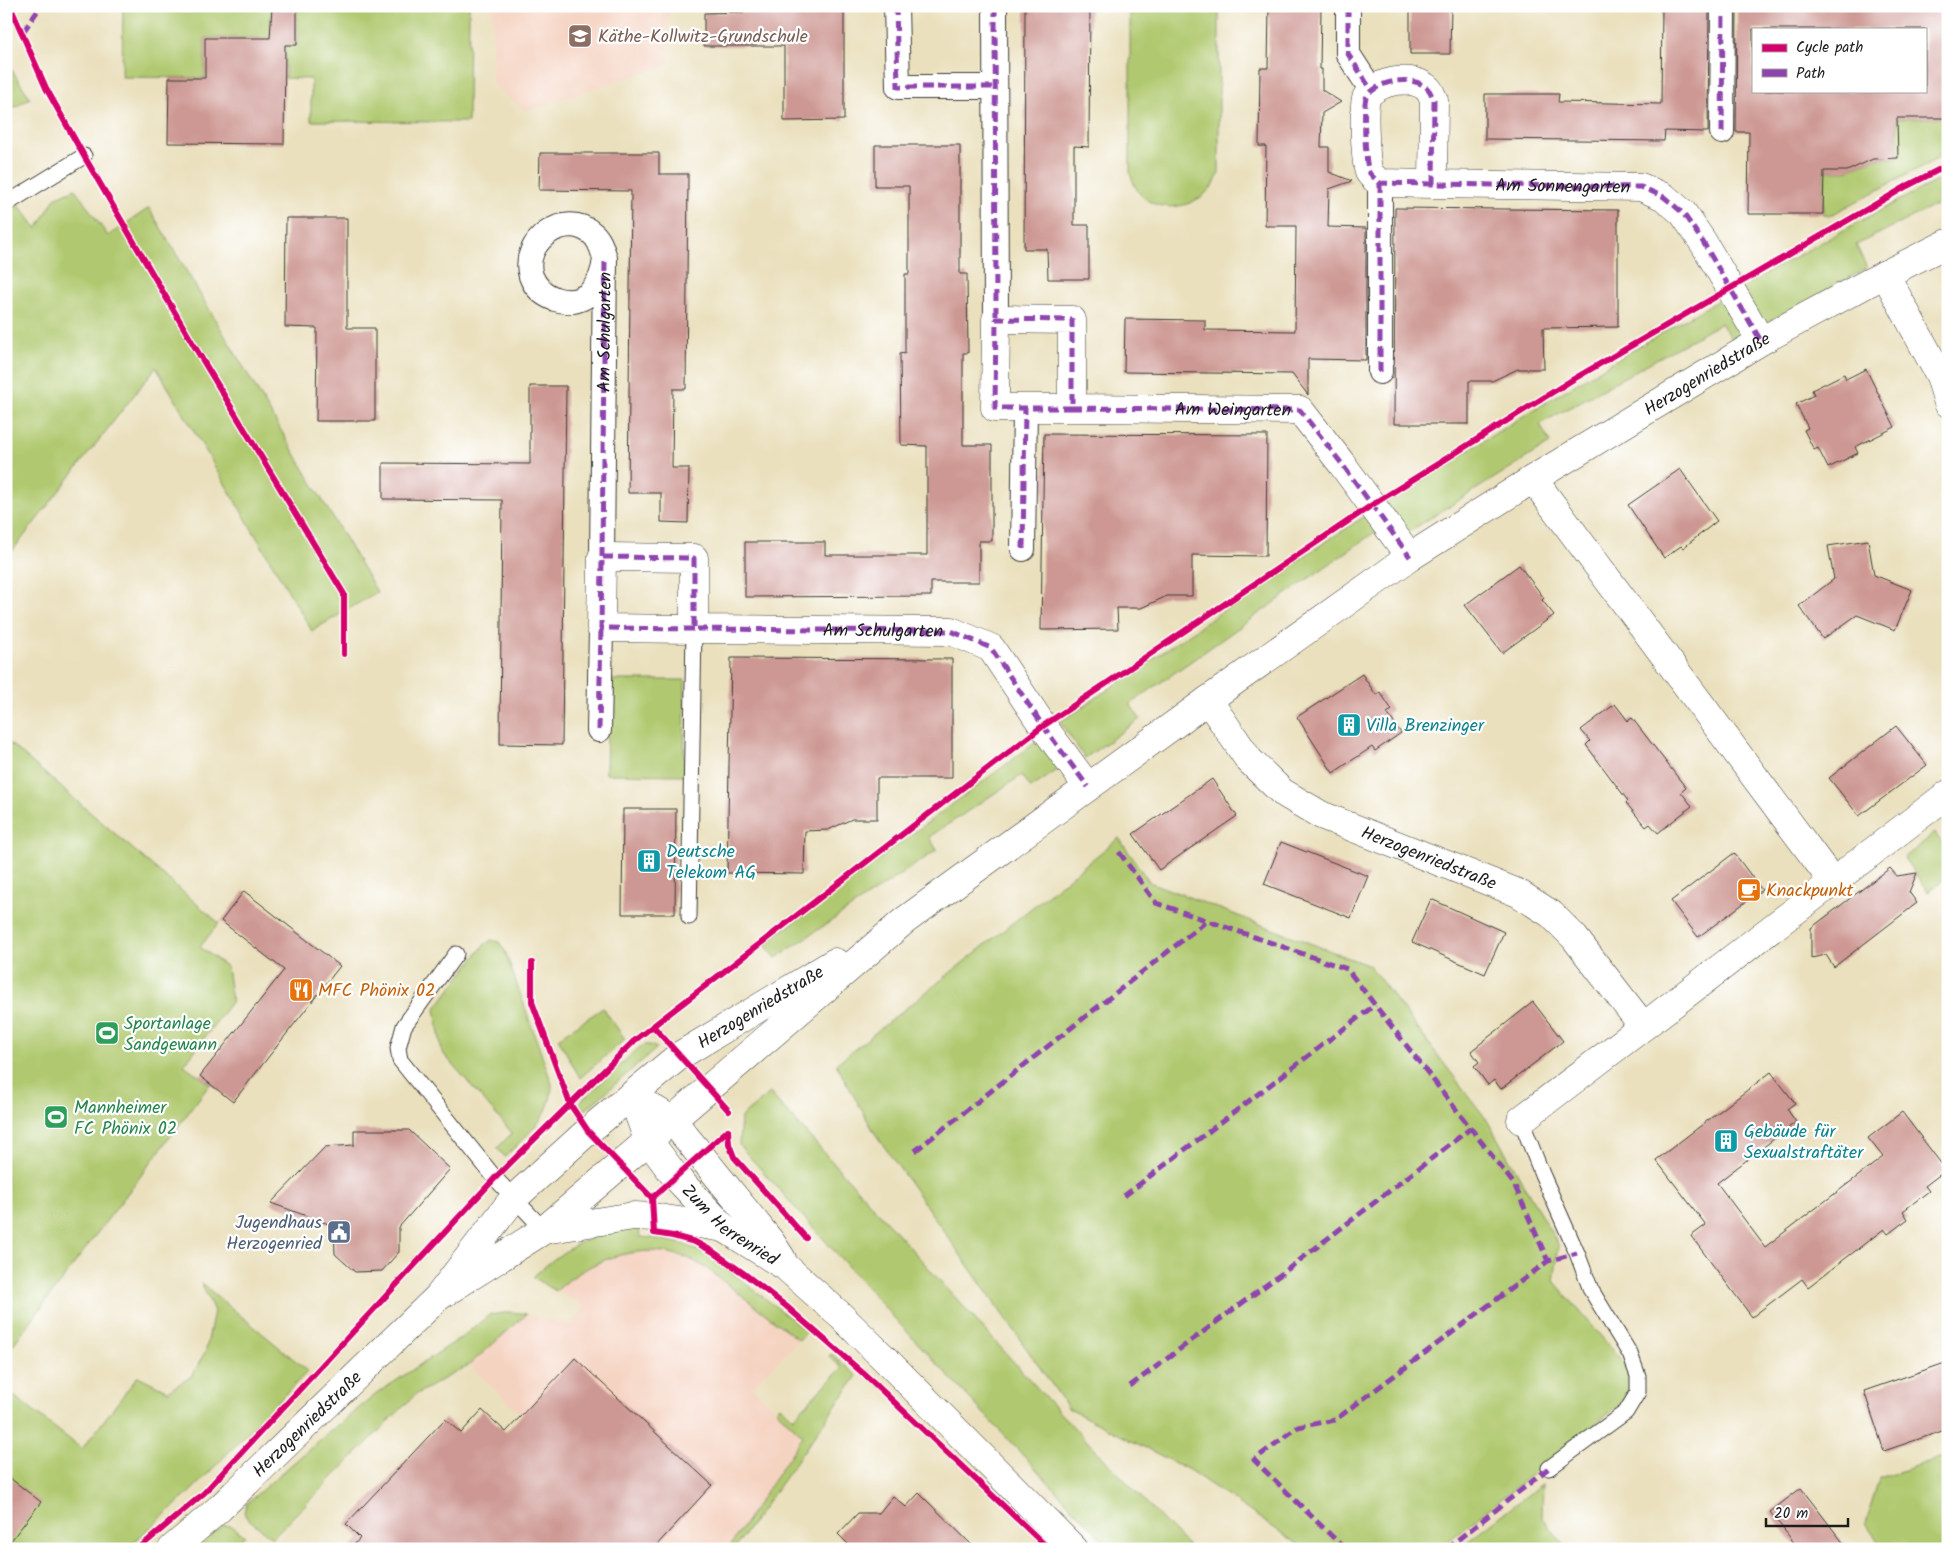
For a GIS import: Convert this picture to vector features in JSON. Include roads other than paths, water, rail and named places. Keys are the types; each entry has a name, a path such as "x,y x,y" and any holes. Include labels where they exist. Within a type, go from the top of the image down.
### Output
{"street":[{"path":"896,6 898,87 995,87"},
{"name":"Am Weingarten","path":"995,6 995,408 1300,410 1410,557"},
{"path":"1348,6 1348,54 1372,91"},
{"path":"1722,132 1723,6"},
{"path":"1380,372 1380,183 1369,172 1366,160 1365,100 1372,91 1388,81 1414,81 1428,89 1434,100 1433,184"},
{"name":"Am Sonnengarten","path":"1380,183 1641,187 1664,196 1683,213 1703,242 1760,341"},
{"name":"Herzogenriedstraße","path":"438,1297 544,1230 904,921 1208,700 1410,557 1533,479 1760,341 1885,274 1948,243"},
{"name":"Am Schulgarten","path":"599,730 605,258"},
{"path":"1885,274 1940,376 1948,403"},
{"path":"996,319 1072,320 1072,408"},
{"path":"1023,549 1025,408"},
{"path":"1533,479 1833,882"},
{"path":"602,557 694,558 694,629"},
{"name":"Am Schulgarten","path":"601,628 951,631 991,648 1088,787"},
{"name":"Herzogenriedstraße","path":"1208,700 1250,760 1282,792 1321,815 1518,893 1551,914 1574,937 1643,1026"},
{"path":"1521,1120 1948,794"},
{"name":"Herzogenriedstraße","path":"172,1549 220,1508 438,1297 514,1200 588,1131 679,1056 904,921"},
{"name":"Zum Herrenried","path":"632,1096 672,1120 771,1242 786,1267"},
{"name":"Zum Herrenried","path":"632,1096 648,1140 675,1176 724,1228 786,1267 889,1363 1074,1549"},
{"path":"544,1230 634,1216 653,1217 724,1228"}],"lane":[{"path":"6,204 84,156"},
{"path":"689,917 694,629"},
{"path":"456,954 404,1026 398,1048 400,1060 514,1200 544,1230"},
{"path":"1521,1120 1591,1290 1630,1354 1638,1376 1638,1392 1626,1412 1549,1468"}],"place":[{"name":"Käthe-Kollwitz-Grundschule","path":"580,36"},
{"name":"Villa Brenzinger","path":"1349,725"},
{"name":"Deutsche Telekom AG","path":"649,861"},
{"name":"Knackpunkt","path":"1749,890"},
{"name":"MFC Phönix 02","path":"301,990"},
{"name":"Sportanlage Sandgewann","path":"107,1033"},
{"name":"Mannheimer FC Phönix 02","path":"56,1117"},
{"name":"Gebäude für Sexualstraftäter","path":"1726,1141"},
{"name":"Jugendhaus Herzogenried","path":"339,1232"}]}
